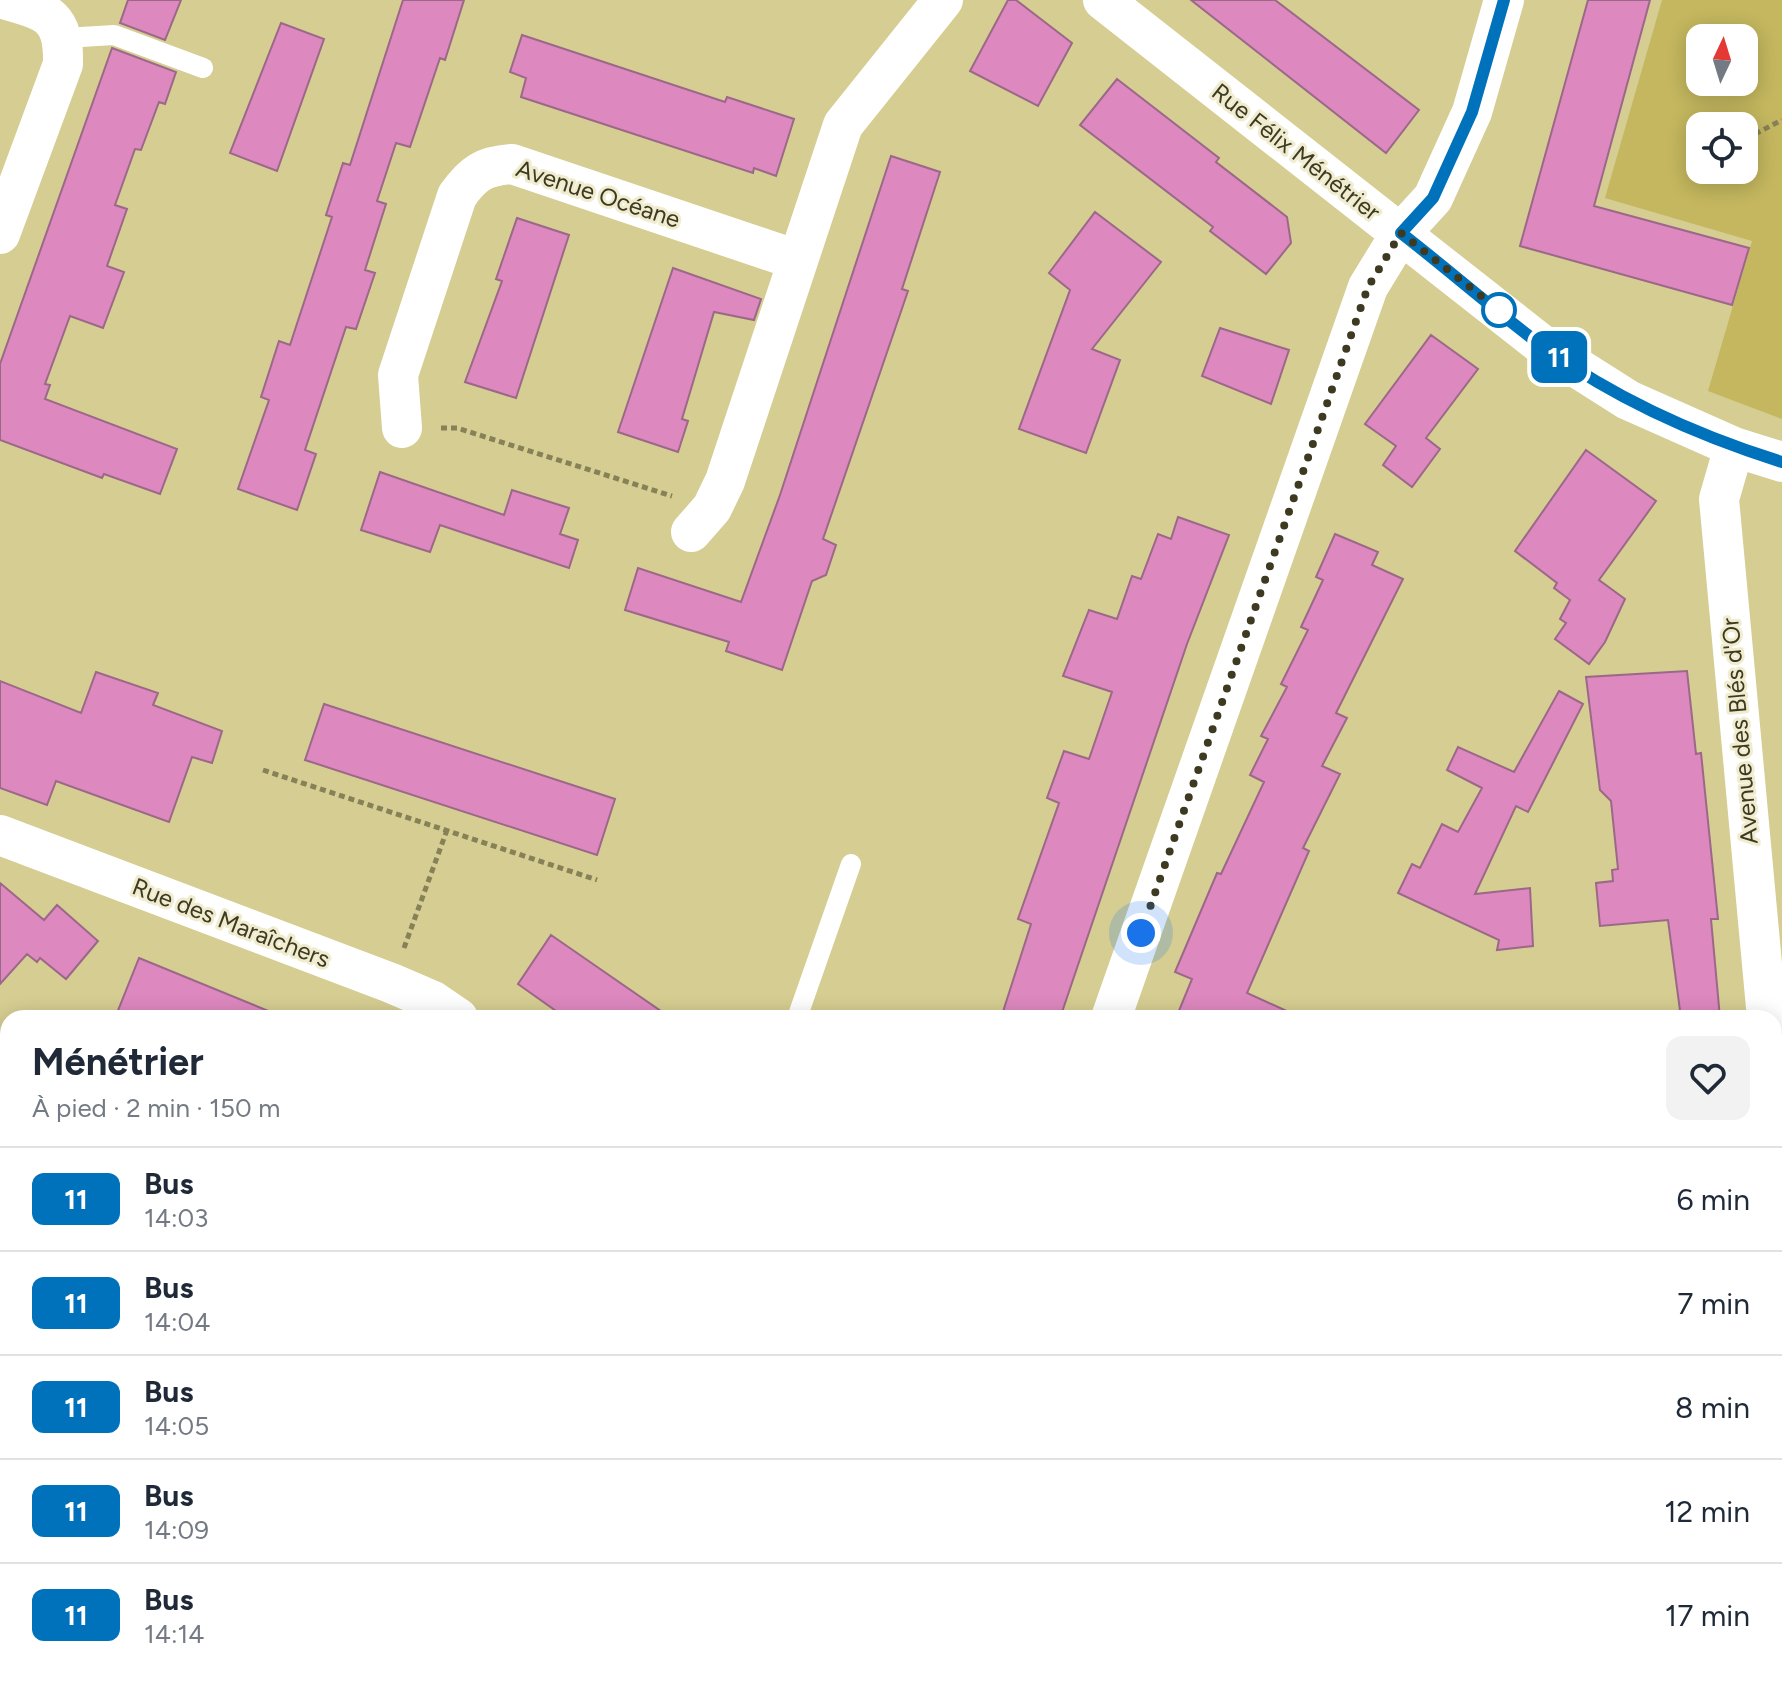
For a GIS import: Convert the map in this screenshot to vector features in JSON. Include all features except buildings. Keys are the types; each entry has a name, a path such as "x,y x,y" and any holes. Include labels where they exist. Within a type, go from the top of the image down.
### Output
{"street":[{"path":"0,234 63,64 64,38 56,20 33,8 7,0"},
{"path":"702,520 725,481 843,125 943,0"},
{"name":"Rue Félix Ménétrier","path":"1103,0 1546,348 1628,400 1734,447 1782,462"},
{"path":"1114,1010 1368,287 1401,233 1433,198 1472,112 1504,0"},
{"name":"Avenue Océane","path":"402,428 398,375 407,345 457,196 471,175 489,165 512,164 797,260"},
{"name":"Avenue des Blés d'Or","path":"1734,447 1719,499 1766,1010"},
{"name":"Rue des Maraîchers","path":"0,835 391,983 446,1010"}],"lane":[{"path":"64,38 114,35 203,68"},
{"path":"800,1010 851,864"}],"path":[{"path":"1758,132 1782,120"},
{"path":"402,428 457,428 702,520"},
{"path":"263,770 597,880"},
{"path":"402,953 447,830"}],"shaded area":[{"path":"1662,0 1782,0 1782,419 1708,391 1752,241 1605,198"}],"bus line":[{"name":"11","path":"1504,0 1472,112 1433,198 1401,233 1546,348 1628,400 1734,447 1782,462"}],"route":[{"path":"1141,933 1368,287 1383,259 1401,233 1499,310"}]}
